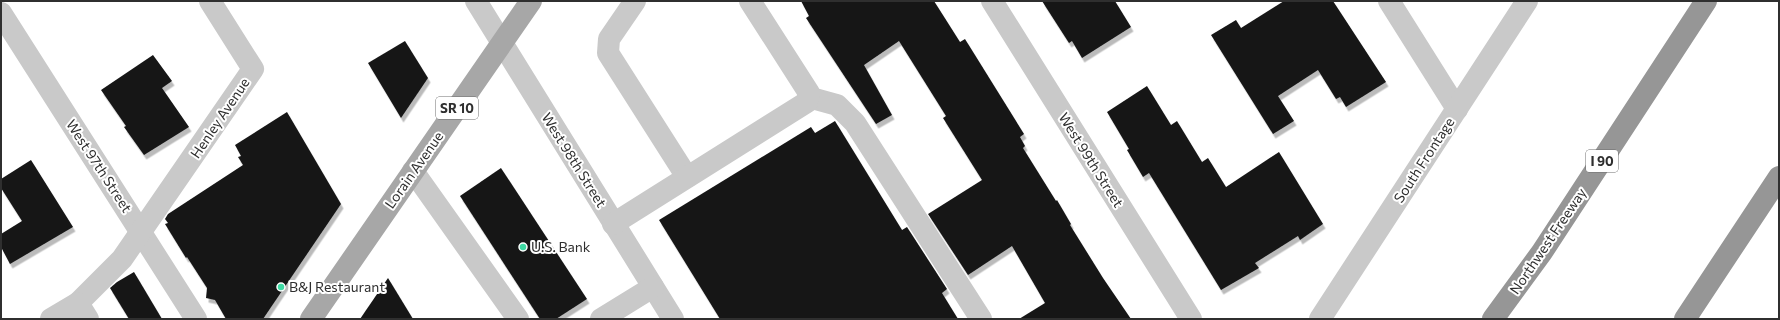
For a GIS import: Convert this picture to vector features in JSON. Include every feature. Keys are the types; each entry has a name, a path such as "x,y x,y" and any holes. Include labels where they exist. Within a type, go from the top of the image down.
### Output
{"highway":[{"name":"Northwest Freeway","path":"1493,319 1542,252 1706,1"},
{"path":"1685,319 1779,177"}],"main road":[{"name":"Lorain Avenue","path":"311,319 531,1"}],"street":[{"name":"Henley Avenue","path":"141,233 253,69 210,1"},
{"name":"West 98th Street","path":"476,1 501,44 673,319"},
{"path":"635,1 609,39 608,53 687,177"},
{"path":"613,224 807,102 809,93 750,1"},
{"name":"West 99th Street","path":"992,1 1191,319"},
{"path":"1389,1 1457,109"},
{"name":"South Frontage","path":"1320,319 1527,1"},
{"name":"West 97th Street","path":"1,13 196,319"},
{"path":"808,97 836,106 855,123 981,319"},
{"path":"412,171 518,319"},
{"path":"51,319 83,311 141,233"},
{"path":"601,319 653,287"}],"building":[{"path":"801,1 934,1 960,42 965,39 1024,134 1020,137 1025,146 1023,148 1056,201 1057,200 1071,224 1070,225 1103,278 1131,319 1019,319 1045,303 1012,246 968,275 928,214 982,180 943,118 946,116 899,41 864,65 892,115 876,124 806,18 809,16"},
{"path":"1042,1 1115,1 1131,27 1082,58 1072,41 1069,43"},
{"path":"1284,1 1333,1 1386,82 1346,107 1340,97 1336,99 1318,70 1278,96 1294,121 1273,134 1211,35 1236,20 1241,28"},
{"path":"405,41 428,78 401,118 368,63"},
{"path":"153,55 172,81 162,88 189,127 144,155 124,127 126,126 101,90"},
{"path":"1147,86 1171,125 1177,121 1202,162 1208,158 1226,187 1279,152 1323,224 1300,240 1298,236 1255,263 1259,268 1221,290 1149,173 1143,177 1127,150 1129,149 1107,112"},
{"path":"287,112 341,204 263,319 226,319 215,300 206,298 207,288 165,224 168,223 165,219 168,214 243,165 238,157 241,156 235,145"},
{"path":"835,121 902,230 907,227 947,289 942,293 958,319 720,319 659,220 811,127 815,133"},
{"path":"31,160 73,227 10,264 1,247 1,234 22,221 1,188 1,179"},
{"name":"U.S. Bank","path":"501,168 587,299 556,319 540,319 460,196"},
{"path":"134,272 162,319 129,319 110,288"},
{"path":"388,278 413,319 360,319"}],"place":[{"name":"U.S. Bank","path":"523,247"},
{"name":"B&J Restaurant","path":"281,287"}]}
